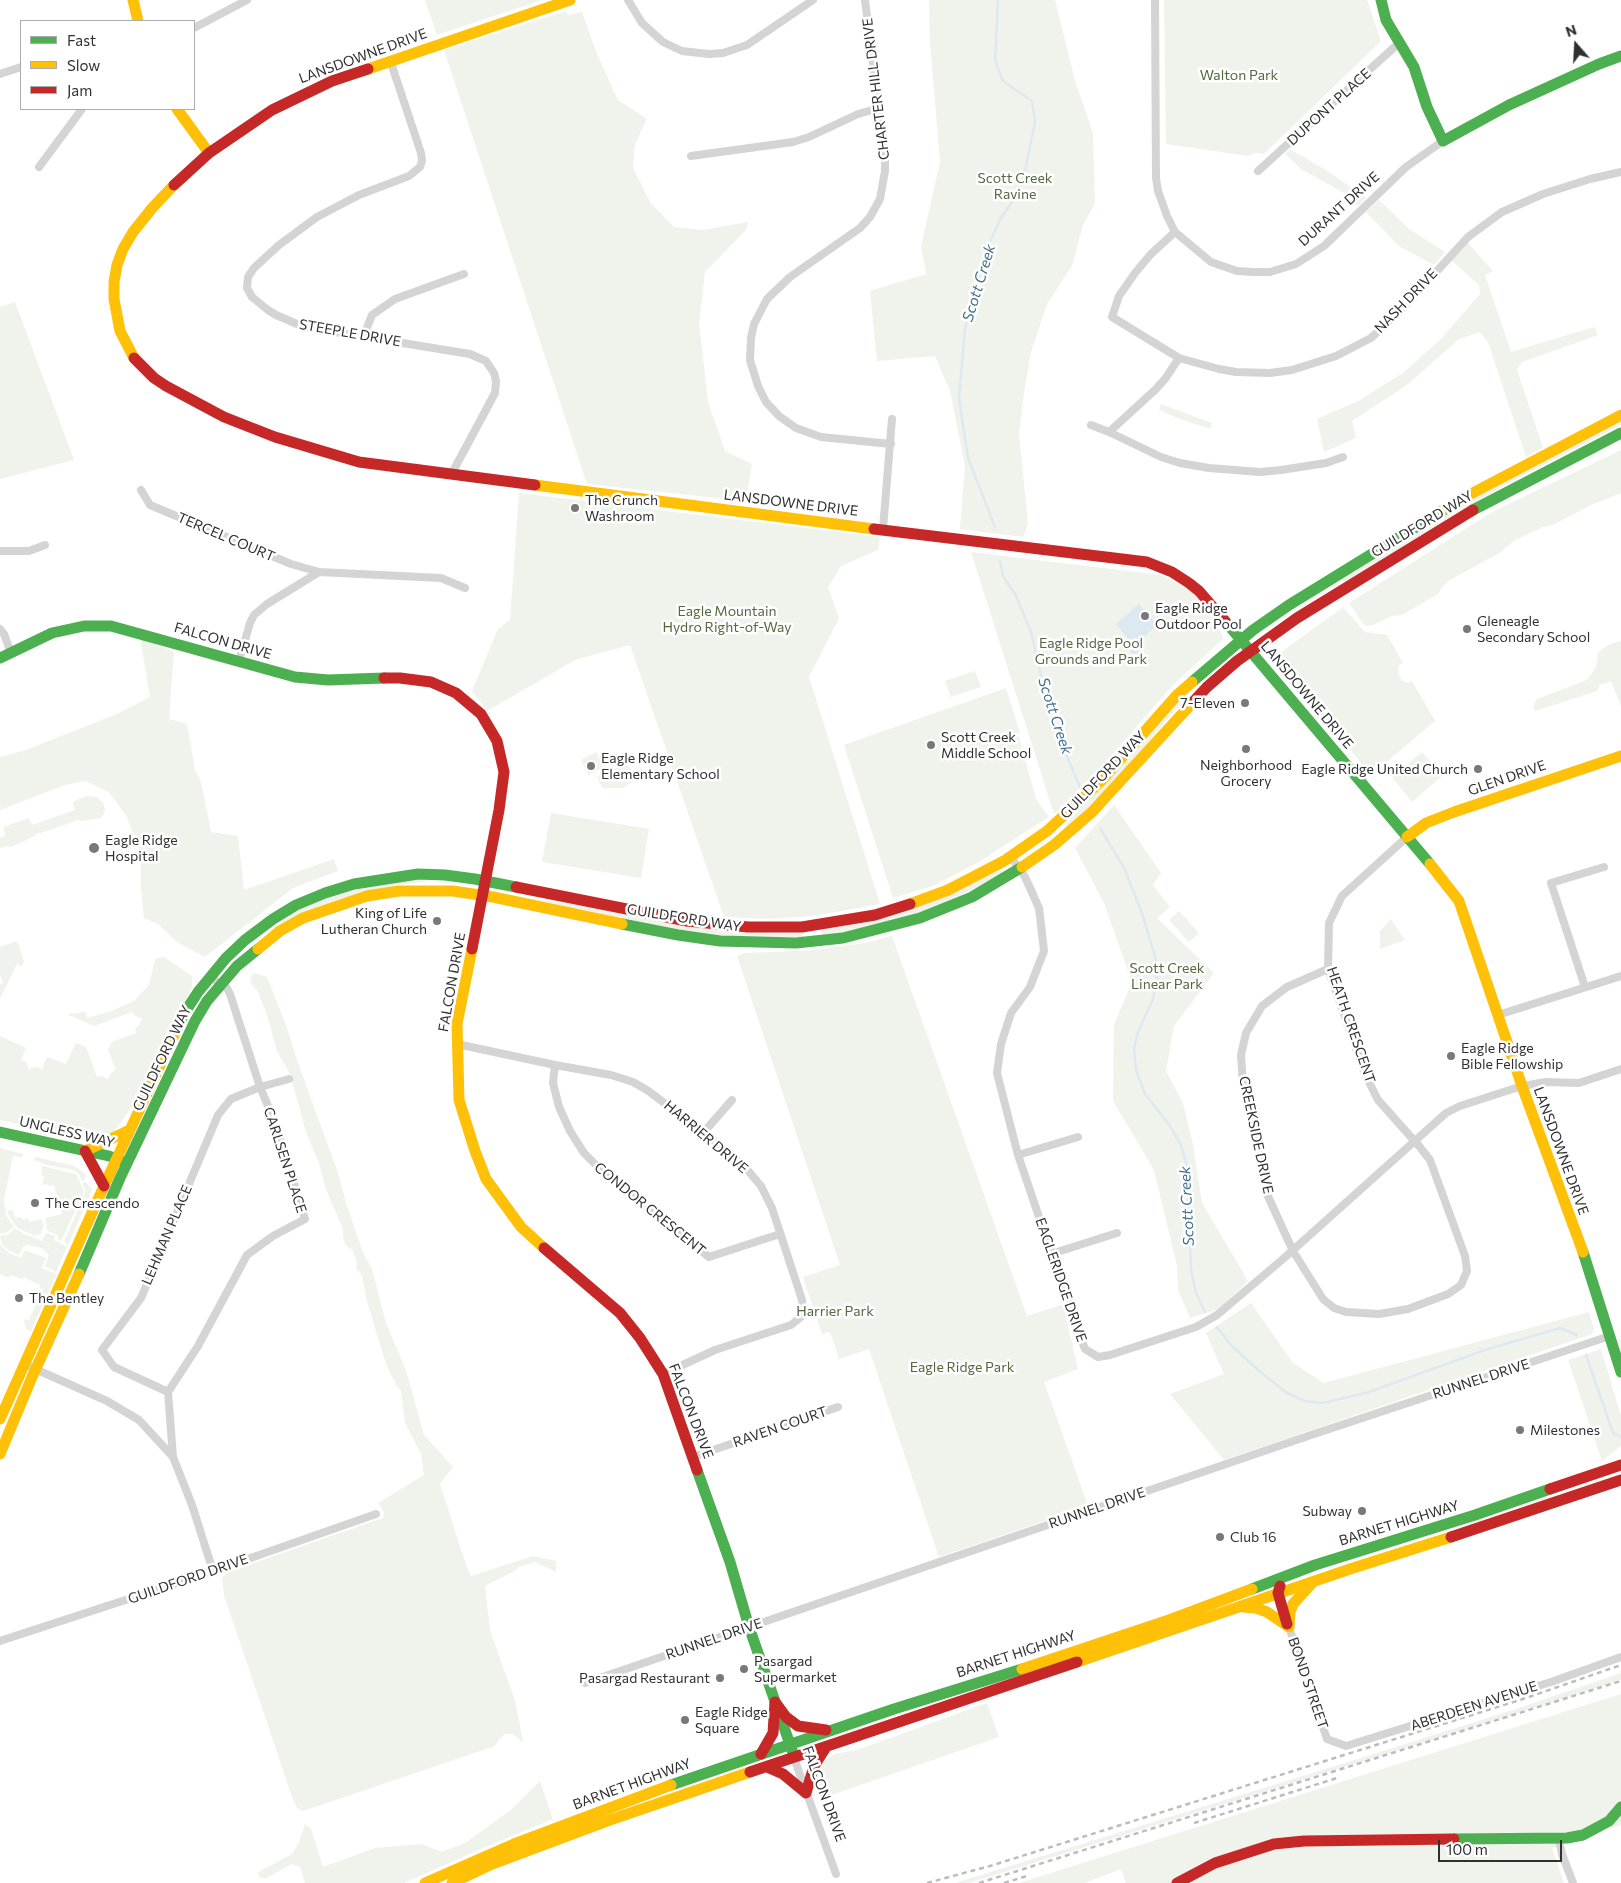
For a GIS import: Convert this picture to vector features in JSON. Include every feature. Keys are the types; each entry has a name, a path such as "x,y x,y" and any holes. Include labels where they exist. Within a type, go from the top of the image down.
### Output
{"main road":[{"path":"133,0 138,20"},
{"name":"LANSDOWNE DRIVE","path":"570,0 332,81 297,96 250,123 209,153 175,184 133,232 117,264 114,299 120,332 136,360 154,378 224,417 274,437 359,462 1147,562 1172,572 1199,591 1441,877 1459,901 1522,1086 1588,1267 1621,1372"},
{"path":"1381,0 1386,20 1414,67 1427,107 1442,141"},
{"name":"DURANT DRIVE","path":"1442,141 1517,102 1621,56"},
{"path":"178,110 209,153"},
{"name":"GUILDFORD WAY","path":"0,1419 104,1186 122,1161 130,1130 185,1012 226,958 259,929 296,905 325,893 362,882 418,874 445,875 485,881 717,925 802,927 856,919 897,909 948,890 1012,857 1047,831 1079,803 1177,695 1240,640 1289,605 1465,497 1621,415"},
{"name":"GUILDFORD WAY","path":"0,1454 122,1161 195,1021 220,984 250,954 280,931 303,918 332,906 367,896 399,890 428,890 482,895 711,940 751,943 796,943 843,938 920,918 972,897 1020,869 1054,845 1080,823 1207,687 1250,651 1297,618 1471,512 1621,433"},
{"name":"FALCON DRIVE","path":"0,658 52,633 98,625 126,629 295,677 312,680 400,678 432,682 456,693 481,714 497,742 504,772 499,810 457,1024 459,1100 486,1179 521,1227 626,1319 655,1359 663,1374 730,1562 749,1627 794,1758"},
{"name":"GLEN DRIVE","path":"1407,837 1426,823 1454,812 1621,756"},
{"path":"104,1186 85,1151 130,1130"},
{"name":"UNGLESS WAY","path":"0,1132 122,1161"},
{"name":"BARNET HIGHWAY","path":"425,1883 514,1844 620,1803 831,1730 1169,1620 1284,1576 1416,1532 1475,1515 1620,1463"},
{"name":"BARNET HIGHWAY","path":"452,1883 492,1864 566,1835 1278,1593 1619,1482"},
{"path":"1284,1576 1278,1593 1289,1627"},
{"path":"1289,1627 1290,1612 1293,1604 1314,1581"},
{"path":"1238,1607 1256,1608 1267,1612 1289,1627"},
{"path":"775,1702 786,1717 798,1726 831,1730"},
{"path":"761,1754 773,1733 775,1702"},
{"path":"767,1767 783,1774 806,1794 814,1766 826,1747"},
{"path":"1177,1883 1198,1871 1232,1856 1288,1842 1559,1839 1583,1835 1596,1829 1608,1821 1621,1807"}],"street":[{"path":"195,27 247,0"},
{"path":"628,0 642,23 663,42 682,50 708,54 723,53 747,45 814,0"},
{"name":"CHARTER HILL DRIVE","path":"865,0 879,108 885,171 883,186 875,208 860,228 790,277 768,299 759,312 754,324 750,360 758,386 766,402 779,416 796,428 820,437 891,444"},
{"name":"DURANT DRIVE","path":"1155,0 1156,178 1160,201 1175,232 1201,255 1222,267 1253,272 1270,272 1296,264 1324,246 1406,167 1442,141"},
{"name":"DUPONT PLACE","path":"1258,171 1400,42"},
{"name":"STEEPLE DRIVE","path":"390,60 421,154 422,161 420,167 408,176 359,195 317,217 279,245 254,268 248,277 247,283 252,297 276,315 304,327 364,335 470,354 486,361 491,367 496,382 495,393 451,475"},
{"path":"0,74 20,67"},
{"path":"691,156 793,142 809,137 858,114 879,108"},
{"path":"38,167 81,110"},
{"name":"NASH DRIVE","path":"1175,232 1135,272 1119,296 1112,317 1179,358 1236,372 1292,370 1336,356 1371,338 1387,325 1468,237 1502,212 1543,194 1590,179 1621,172"},
{"path":"364,335 372,315 395,299 464,274"},
{"path":"1109,432 1155,390 1179,358"},
{"path":"883,529 892,419"},
{"path":"1091,425 1161,457 1180,463 1209,468 1260,472 1326,463 1343,457"},
{"name":"TERCEL COURT","path":"141,490 150,505 291,564 319,572 441,578 465,588"},
{"path":"0,551 29,551 45,545"},
{"path":"239,660 254,615 267,604 319,572"},
{"path":"0,629 11,652"},
{"name":"HEATH CRESCENT","path":"1293,1250 1323,1299 1334,1308 1346,1312 1379,1314 1408,1309 1448,1294 1461,1284 1467,1271 1465,1256 1430,1160 1378,1100 1369,1083 1328,969 1329,923 1342,896 1407,837"},
{"name":"EAGLERIDGE DRIVE","path":"1012,857 1039,908 1044,951 1030,987 1011,1013 1001,1044 997,1073 1018,1155 1051,1254 1086,1349 1098,1357 1110,1355 1196,1327 1218,1315 1446,1113 1460,1106 1522,1086 1546,1082 1579,1083 1621,1069"},
{"path":"1585,988 1552,884 1604,866"},
{"name":"CREEKSIDE DRIVE","path":"1293,1250 1266,1192 1257,1132 1243,1085 1241,1055 1246,1033 1262,1006 1287,987 1328,969"},
{"path":"1498,1015 1621,976"},
{"name":"CARLSEN PLACE","path":"168,1392 198,1346 247,1255 273,1236 305,1219 274,1120 260,1087 230,994 227,988 210,977"},
{"name":"HARRIER DRIVE","path":"457,1044 556,1066 611,1075 633,1082 647,1090 704,1132 745,1167 761,1186 769,1201 802,1300 803,1313 801,1317 791,1325 715,1350 663,1374"},
{"name":"CONDOR CRESCENT","path":"556,1066 554,1082 560,1107 570,1131 584,1153 610,1180 709,1257 780,1234"},
{"name":"LEHMAN PLACE","path":"168,1392 114,1367 102,1350 141,1298 218,1115 230,1099 260,1087 289,1079"},
{"path":"704,1132 732,1100"},
{"path":"1018,1155 1078,1137"},
{"path":"1051,1254 1117,1233"},
{"name":"RUNNEL DRIVE","path":"585,1683 1292,1441 1610,1336"},
{"path":"24,1364 107,1401 140,1420 173,1457"},
{"path":"168,1392 173,1457 192,1505 213,1571"},
{"name":"RAVEN COURT","path":"692,1457 838,1407"},
{"name":"GUILDFORD DRIVE","path":"0,1642 376,1514"},
{"name":"BOND STREET","path":"1289,1627 1327,1738"},
{"name":"ABERDEEN AVENUE","path":"1327,1738 1346,1746 1551,1682 1621,1657"},
{"name":"FALCON DRIVE","path":"794,1758 836,1874"},
{"path":"1559,1839 1562,1854 1573,1883"}],"green space":[{"path":"425,0 542,0 437,35"},
{"name":"Scott Creek Ravine","path":"929,0 1055,0 1075,81 1093,133 1095,203 1083,225 1072,266 1047,304 1031,352 1019,433 1028,524 1023,537 960,529 965,466 950,391 935,356 877,361 870,291 926,274 921,246 940,162 930,42"},
{"name":"Walton Park","path":"1164,0 1367,0 1381,41 1264,154 1255,153 1248,156 1166,144"},
{"path":"566,11 568,15 582,12 597,54 618,100 647,119 635,144 633,168 650,202 674,227 702,230 748,222 746,230 705,272 699,323 708,402 725,451 752,464 747,494 734,495 736,500 587,484 444,50"},
{"path":"1290,149 1329,172 1366,198 1358,206 1344,193 1301,169 1285,154"},
{"path":"1379,200 1409,229 1445,252 1434,265 1399,246 1366,212"},
{"path":"1468,243 1493,271 1485,275 1511,352 1594,327 1598,335 1522,362 1517,370 1543,448 1526,457 1488,342 1480,332 1459,339 1407,385 1352,421 1356,438 1324,452 1317,419 1358,401 1403,373 1441,339 1480,294 1479,285 1451,260"},
{"path":"15,302 74,460 0,479 0,307"},
{"path":"1161,404 1212,423 1210,429 1177,418 1159,409"},
{"path":"1621,420 1621,425 1511,482 1451,516 1344,583 1342,580 1458,506"},
{"path":"1621,450 1621,493 1591,505 1555,524 1543,527 1515,540 1501,552 1450,580 1438,594 1402,615 1392,616 1373,625 1366,626 1349,603 1492,512"},
{"name":"Eagle Mountain Hydro Right-of-Way","path":"519,493 880,537 878,550 841,566 828,587 839,618 809,677 880,904 813,916 764,919 724,917 630,645 575,660 487,711 472,691 498,629 510,620"},
{"name":"Eagle Ridge Pool Grounds and Park","path":"971,552 1161,575 1194,592 1222,634 1223,639 1171,687 1104,764 1054,814"},
{"path":"1343,607 1365,632 1387,635 1403,663 1399,665 1398,673 1402,681 1408,683 1412,681 1435,721 1377,770 1368,772 1276,656"},
{"path":"140,637 174,652 169,719 187,724 195,770 201,782 211,832 238,836 244,890 334,859 338,871 293,888 205,957 177,942 158,924 144,918 141,889 141,855 127,817 109,792 85,781 65,785 0,810 0,757 26,750 117,714 150,697"},
{"path":"1621,641 1621,706 1611,681 1600,685 1597,691 1535,711 1533,707 1537,699 1587,680 1596,667 1598,652 1610,644"},
{"path":"975,671 981,687 951,697 945,681"},
{"path":"1195,687 1111,786 1066,829 1064,827 1184,694"},
{"path":"1006,688 1020,733 1018,734 1036,799 1049,817 977,863 933,886 893,898 844,745"},
{"path":"596,752 604,767 588,775 581,760"},
{"path":"1422,752 1442,776 1412,802 1392,777"},
{"path":"626,763 633,773 633,782 623,788 602,788 597,777"},
{"path":"87,796 97,797 103,803 105,809 101,818 78,820 37,833 35,836 11,847 0,848 0,838 5,836 3,827 29,818 32,825 75,810 74,801"},
{"name":"Scott Creek Linear Park","path":"1114,805 1161,873 1153,885 1170,907 1157,918 1214,973 1174,1026 1166,1071 1183,1103 1193,1145 1202,1203 1248,1281 1219,1309 1190,1318 1178,1290 1177,1266 1154,1170 1113,1101 1114,1025 1132,982 1104,903 1075,848"},
{"path":"551,813 649,829 641,878 542,862"},
{"path":"1005,870 1006,872 984,884 928,910 859,930 822,936 821,929"},
{"path":"425,879 425,882 402,884 362,893 268,932 290,915 311,903 377,883"},
{"path":"530,899 802,931 803,937 731,937 690,933"},
{"path":"1179,911 1199,933 1189,942 1169,920"},
{"path":"1391,919 1405,940 1380,949 1380,931"},
{"name":"Eagle Ridge Park","path":"892,936 1027,1316 1063,1304 1078,1369 1044,1382 1088,1506 939,1557 869,1349 839,1359 830,1332 822,1334 803,1277 840,1265 737,956 745,953 814,950 864,943"},
{"path":"17,941 24,961 22,966 17,964 0,999 0,984 3,983 0,975 0,947"},
{"path":"164,957 192,976 192,987 131,1108 114,1132 95,1139 67,1135 0,1120 0,1036 26,1048 21,1060 26,1062 29,1069 36,1067 42,1069 47,1057 66,1064 76,1043 86,1047 97,1077 101,1076 108,1079 112,1072 116,1070 108,1050 112,1042 136,1033 135,1028 138,1027 142,1019 132,1012 94,1026 67,1014 86,1012 87,1018 109,1012 134,1001 149,985 155,959"},
{"path":"253,973 267,977 286,1025 338,1173 363,1253 372,1269 386,1323 406,1370 424,1435 453,1467 440,1484 471,1576 533,1556 556,1561 556,1572 535,1562 520,1566 515,1571 485,1586 490,1630 515,1701 523,1741 513,1734 505,1734 495,1746 303,1811 297,1808 292,1797 224,1595 222,1578 228,1572 383,1518 384,1512 378,1503 424,1475 421,1454 405,1423 401,1391 386,1364 366,1298 362,1276 356,1268 357,1263 352,1249 346,1246 343,1229 325,1187 319,1163 306,1132 290,1074 277,1051 268,1018 258,992 250,982"},
{"path":"0,1148 23,1154 22,1157 13,1156 4,1200 6,1215 14,1227 0,1234"},
{"path":"35,1157 74,1166 86,1174 85,1180 82,1181 79,1174 73,1170 43,1164 34,1160"},
{"path":"42,1166 76,1174 84,1192 61,1241 58,1240 58,1235 46,1230 45,1218 62,1214 54,1185 42,1185 44,1176 41,1175"},
{"path":"86,1182 92,1190 68,1245 64,1242 86,1191 82,1183"},
{"path":"13,1210 15,1218 21,1217 23,1220 28,1218 29,1222 42,1219 44,1226 40,1235 36,1234 35,1236 18,1228 7,1211"},
{"path":"15,1228 24,1234 42,1241 46,1233 55,1236 54,1240 67,1247 56,1272 45,1266 49,1255 42,1248 27,1245 23,1247 19,1255 2,1245 0,1236 9,1234"},
{"path":"0,1245 9,1253 21,1258 25,1250 46,1258 42,1268 57,1274 31,1331 27,1330 24,1322 25,1319 29,1320 43,1289 39,1287 40,1285 24,1277 22,1279 11,1275 9,1278 0,1274"},
{"path":"1251,1303 1293,1363 1324,1383 1589,1312 1594,1329 1592,1334 1224,1460 1170,1394 1224,1374 1206,1333"},
{"path":"1601,1349 1621,1416 1621,1446 1602,1461 1568,1360"},
{"path":"1621,1673 1621,1680 1490,1722 969,1883 955,1883 1513,1710"},
{"path":"1621,1694 1621,1825 1552,1848 1564,1883 1126,1883 1121,1869 1085,1883 1019,1883"},
{"path":"987,1703 999,1737 820,1799 817,1778 822,1763 834,1754 857,1750"},
{"path":"540,1781 553,1819 404,1883 305,1883 300,1867 292,1864 265,1879 259,1877 258,1872 292,1854 299,1842 305,1824 311,1829 323,1867 375,1848 421,1844 442,1852 465,1843 511,1810"}],"shaded area":[{"path":"1139,604 1157,625 1141,639 1142,653 1131,654 1129,640 1116,624"}],"waterway":[{"name":"Scott Creek","path":"995,527 968,458 959,398 965,328 987,248 1001,218 1018,193 1024,176 1035,122 1032,101 1003,81 995,61 998,0"},
{"name":"Scott Creek","path":"1000,561 1003,576 1015,594 1031,632 1047,700 1063,747 1080,787"},
{"name":"Scott Creek","path":"1100,828 1124,868 1142,913 1156,960 1157,980 1153,999 1138,1032 1134,1049 1136,1070 1145,1094 1170,1126 1181,1145 1187,1167 1191,1270 1196,1293 1205,1312"},
{"name":"Scott Creek","path":"1217,1327 1230,1344 1287,1393 1304,1401 1323,1403 1369,1392 1488,1349 1560,1328 1577,1335"},
{"name":"Scott Creek","path":"1586,1355 1613,1433 1621,1437"}],"railway":[{"path":"927,1883 990,1866 1526,1698 1621,1665"},
{"path":"979,1883 1621,1681"},
{"path":"1194,1823 1337,1778"},
{"path":"1004,1883 1030,1875"}],"traffic: fast":[{"path":"1381,0 1386,20 1414,67 1427,107 1443,141 1509,105 1621,56"},
{"path":"1473,510 1621,433"},
{"path":"1192,682 1253,630 1289,605 1445,509"},
{"path":"1225,621 1430,864"},
{"path":"0,658 52,633 84,626 111,626 295,677 328,680 384,678"},
{"path":"622,924 720,941 796,943 843,938 920,918 972,897 1022,867"},
{"path":"176,1031 198,992 226,958 245,940 296,905 354,884 418,874 445,875 516,887"},
{"path":"79,1274 120,1178 195,1021 207,1001 237,966 258,949"},
{"path":"0,1132 109,1156 124,1162"},
{"path":"1583,1252 1621,1372"},
{"path":"697,1470 730,1562 749,1627 793,1753"},
{"path":"1252,1589 1315,1565 1475,1515 1550,1489"},
{"path":"671,1785 894,1709 1022,1669"},
{"path":"1454,1839 1567,1838 1583,1835 1609,1821 1621,1807"}],"traffic: slow":[{"path":"133,0 138,20"},
{"path":"368,69 570,0"},
{"path":"178,110 209,153"},
{"path":"134,358 120,331 114,299 117,265 123,249 133,232 174,185"},
{"path":"1445,509 1621,415"},
{"path":"535,485 874,529"},
{"path":"910,904 948,890 1004,861 1047,831 1101,781 1177,695 1192,682"},
{"path":"1022,867 1054,845 1092,812 1194,701"},
{"path":"1407,837 1426,823 1454,812 1621,756"},
{"path":"1430,864 1459,901 1522,1086 1583,1252"},
{"path":"258,949 280,931 303,918 367,896 399,891 453,891 493,897 622,924"},
{"path":"472,949 457,1024 459,1100 486,1179 521,1227 544,1248"},
{"path":"0,1419 104,1186 176,1031"},
{"path":"85,1151 130,1130"},
{"path":"0,1454 32,1377 79,1274"},
{"path":"1077,1662 1353,1568 1451,1537"},
{"path":"1289,1627 1290,1612 1293,1604 1312,1583"},
{"path":"1022,1669 1169,1620 1252,1589"},
{"path":"1243,1607 1256,1608 1267,1612 1289,1627"},
{"path":"452,1883 492,1864 607,1821 750,1772"},
{"path":"425,1883 514,1844 671,1785"}],"traffic: jam":[{"path":"174,185 209,153 272,110 332,81 368,69"},
{"path":"134,358 154,378 166,386 224,417 275,437 359,462 535,485"},
{"path":"1194,701 1237,661 1297,618 1473,510"},
{"path":"874,529 1147,562 1172,572 1189,583 1199,591 1225,621"},
{"path":"384,678 431,682 456,693 481,714 497,741 504,772 499,810 472,949"},
{"path":"516,887 687,921 748,927 802,927 875,915 910,904"},
{"path":"85,1151 104,1186"},
{"path":"544,1248 620,1313 640,1338 663,1374 697,1470"},
{"path":"1550,1489 1621,1465"},
{"path":"1451,1537 1621,1480"},
{"path":"1280,1586 1278,1593 1287,1624"},
{"path":"750,1772 1077,1662"},
{"path":"775,1702 786,1717 798,1726 826,1730"},
{"path":"761,1754 773,1733 775,1702"},
{"path":"767,1767 783,1774 806,1793 814,1766 826,1747"},
{"path":"1177,1883 1215,1863 1274,1844 1304,1841 1454,1839"}],"place":[{"name":"The Crunch Washroom","path":"575,508"},
{"name":"Eagle Ridge Outdoor Pool","path":"1145,616"},
{"name":"Gleneagle Secondary School","path":"1467,629"},
{"name":"7-Eleven","path":"1245,703"},
{"name":"Scott Creek Middle School","path":"931,745"},
{"name":"Neighborhood Grocery","path":"1246,749"},
{"name":"Eagle Ridge Elementary School","path":"591,766"},
{"name":"Eagle Ridge United Church","path":"1478,769"},
{"name":"Eagle Ridge Hospital","path":"94,848"},
{"name":"King of Life Lutheran Church","path":"437,921"},
{"name":"Eagle Ridge Bible Fellowship","path":"1451,1056"},
{"name":"The Crescendo","path":"35,1203"},
{"name":"The Bentley","path":"19,1298"},
{"name":"Milestones","path":"1520,1430"},
{"name":"Subway","path":"1362,1511"},
{"name":"Club 16","path":"1220,1537"},
{"name":"Pasargad Supermarket","path":"744,1669"},
{"name":"Pasargad Restaurant","path":"720,1678"},
{"name":"Eagle Ridge Square","path":"685,1720"}],"park label":[{"name":"Harrier Park","path":"835,1311"}]}
